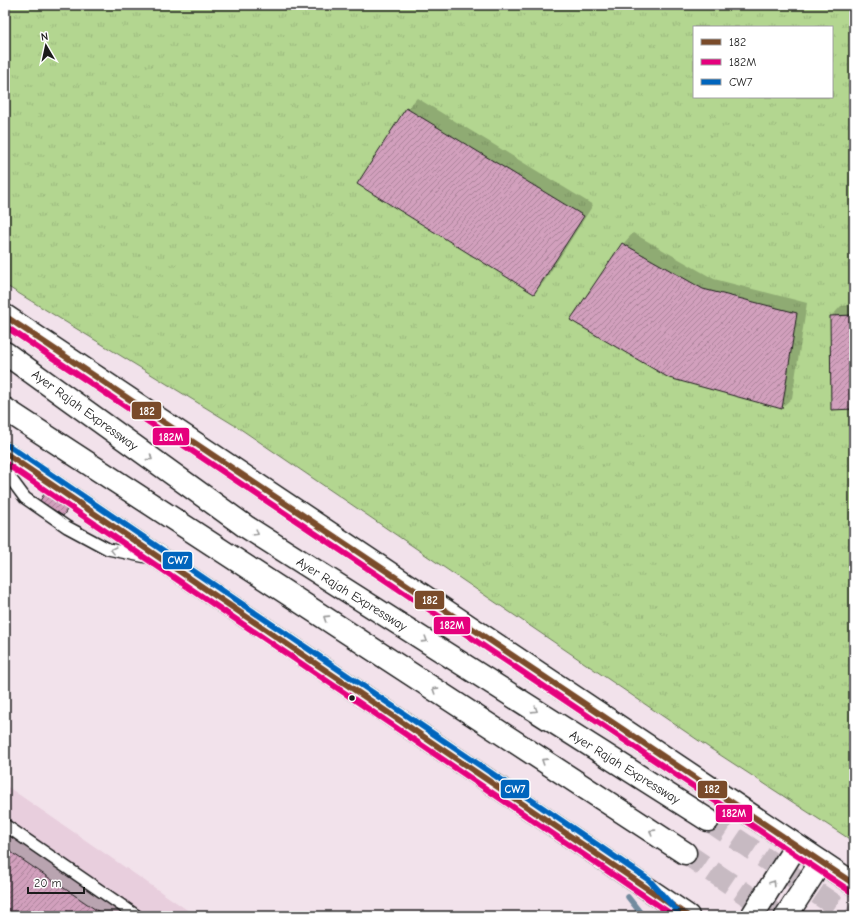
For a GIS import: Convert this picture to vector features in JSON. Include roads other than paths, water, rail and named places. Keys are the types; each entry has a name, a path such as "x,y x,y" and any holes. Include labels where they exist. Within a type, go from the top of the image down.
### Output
{"main road":[{"path":"5,316 854,884"},
{"name":"Ayer Rajah Expressway","path":"5,353 245,526 708,820"},
{"path":"5,409 685,853"},
{"path":"5,453 688,916"},
{"path":"752,916 796,846"},
{"path":"786,916 821,862"},
{"path":"645,887 671,916"}],"lane":[{"path":"5,471 25,498 67,527 108,549 165,562"},
{"path":"5,825 137,916"}],"waterway":[{"path":"628,897 643,916"}],"tunnel":[{"path":"708,820 851,916"},
{"path":"685,853 778,916"}]}
